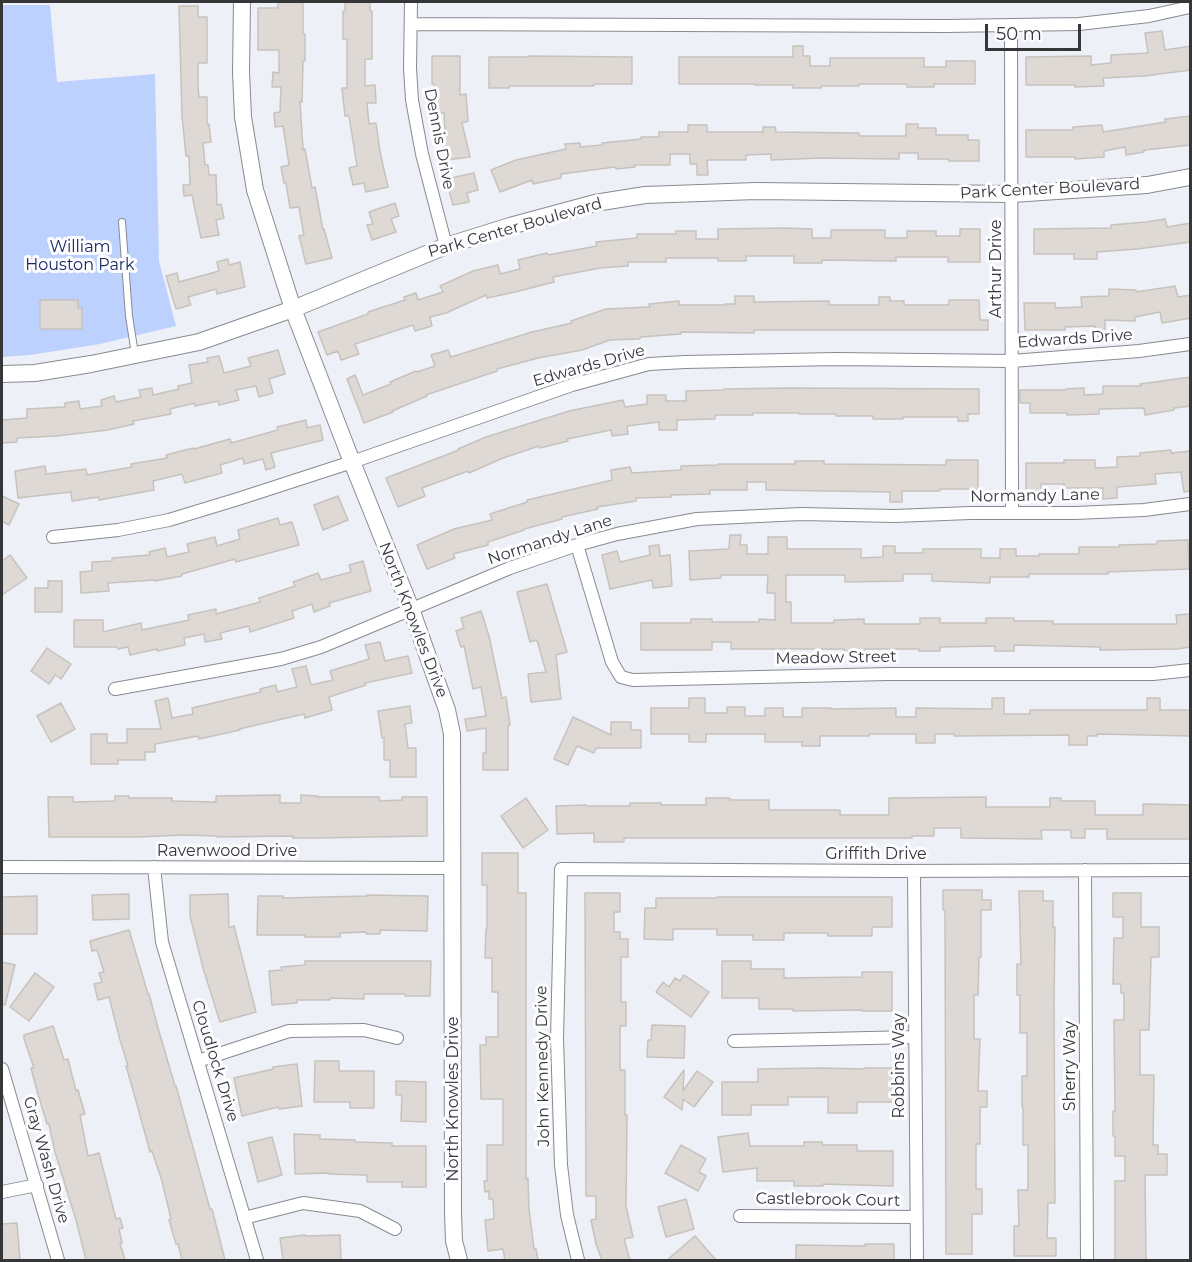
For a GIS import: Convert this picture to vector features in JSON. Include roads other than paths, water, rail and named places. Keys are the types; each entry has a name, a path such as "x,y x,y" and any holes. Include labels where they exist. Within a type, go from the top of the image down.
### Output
{"street":[{"name":"North Knowles Drive","path":"242,2 243,106 255,190 293,309 411,609 447,710 452,734 453,1213 454,1241 459,1260"},
{"name":"Dennis Drive","path":"411,2 412,100 422,154 446,246"},
{"path":"411,24 934,26 1079,24 1149,16 1191,7"},
{"name":"Arthur Drive","path":"1011,25 1012,513"},
{"name":"Park Center Boulevard","path":"2,374 35,373 92,364 199,342 293,309 446,246 595,203 645,195 756,191 1012,194 1147,185 1191,177"},
{"name":"Edwards Drive","path":"53,537 118,530 169,520 238,500 572,385 649,364 836,359 1012,361 1139,351 1191,344"},
{"name":"Normandy Lane","path":"116,689 281,659 321,647 510,568 578,545 617,534 697,519 801,514 895,516 1075,513 1144,510 1191,504"},
{"name":"Meadow Street","path":"578,545 612,662 621,677 627,679 888,674 1153,674 1191,670"},
{"name":"Ravenwood Drive","path":"2,867 453,868"},
{"name":"Cloudlock Drive","path":"154,867 162,942 257,1260"},
{"name":"Griffith Drive","path":"561,869 1191,870"},
{"name":"John Kennedy Drive","path":"561,869 557,1039 561,1165 567,1215 578,1260"},
{"name":"Sherry Way","path":"1085,870 1087,1260"},
{"name":"Robbins Way","path":"914,871 917,1260"},
{"path":"198,1061 289,1032 364,1030 397,1038"},
{"path":"734,1041 915,1037"},
{"name":"Gray Wash Drive","path":"2,1069 58,1260"},
{"path":"2,1192 37,1185"},
{"path":"244,1218 303,1203 360,1211 395,1229"},
{"name":"Castlebrook Court","path":"740,1216 916,1217"}],"lane":[{"path":"122,222 129,316 135,354"}],"park label":[{"name":"William Houston Park","path":"80,256"}]}
